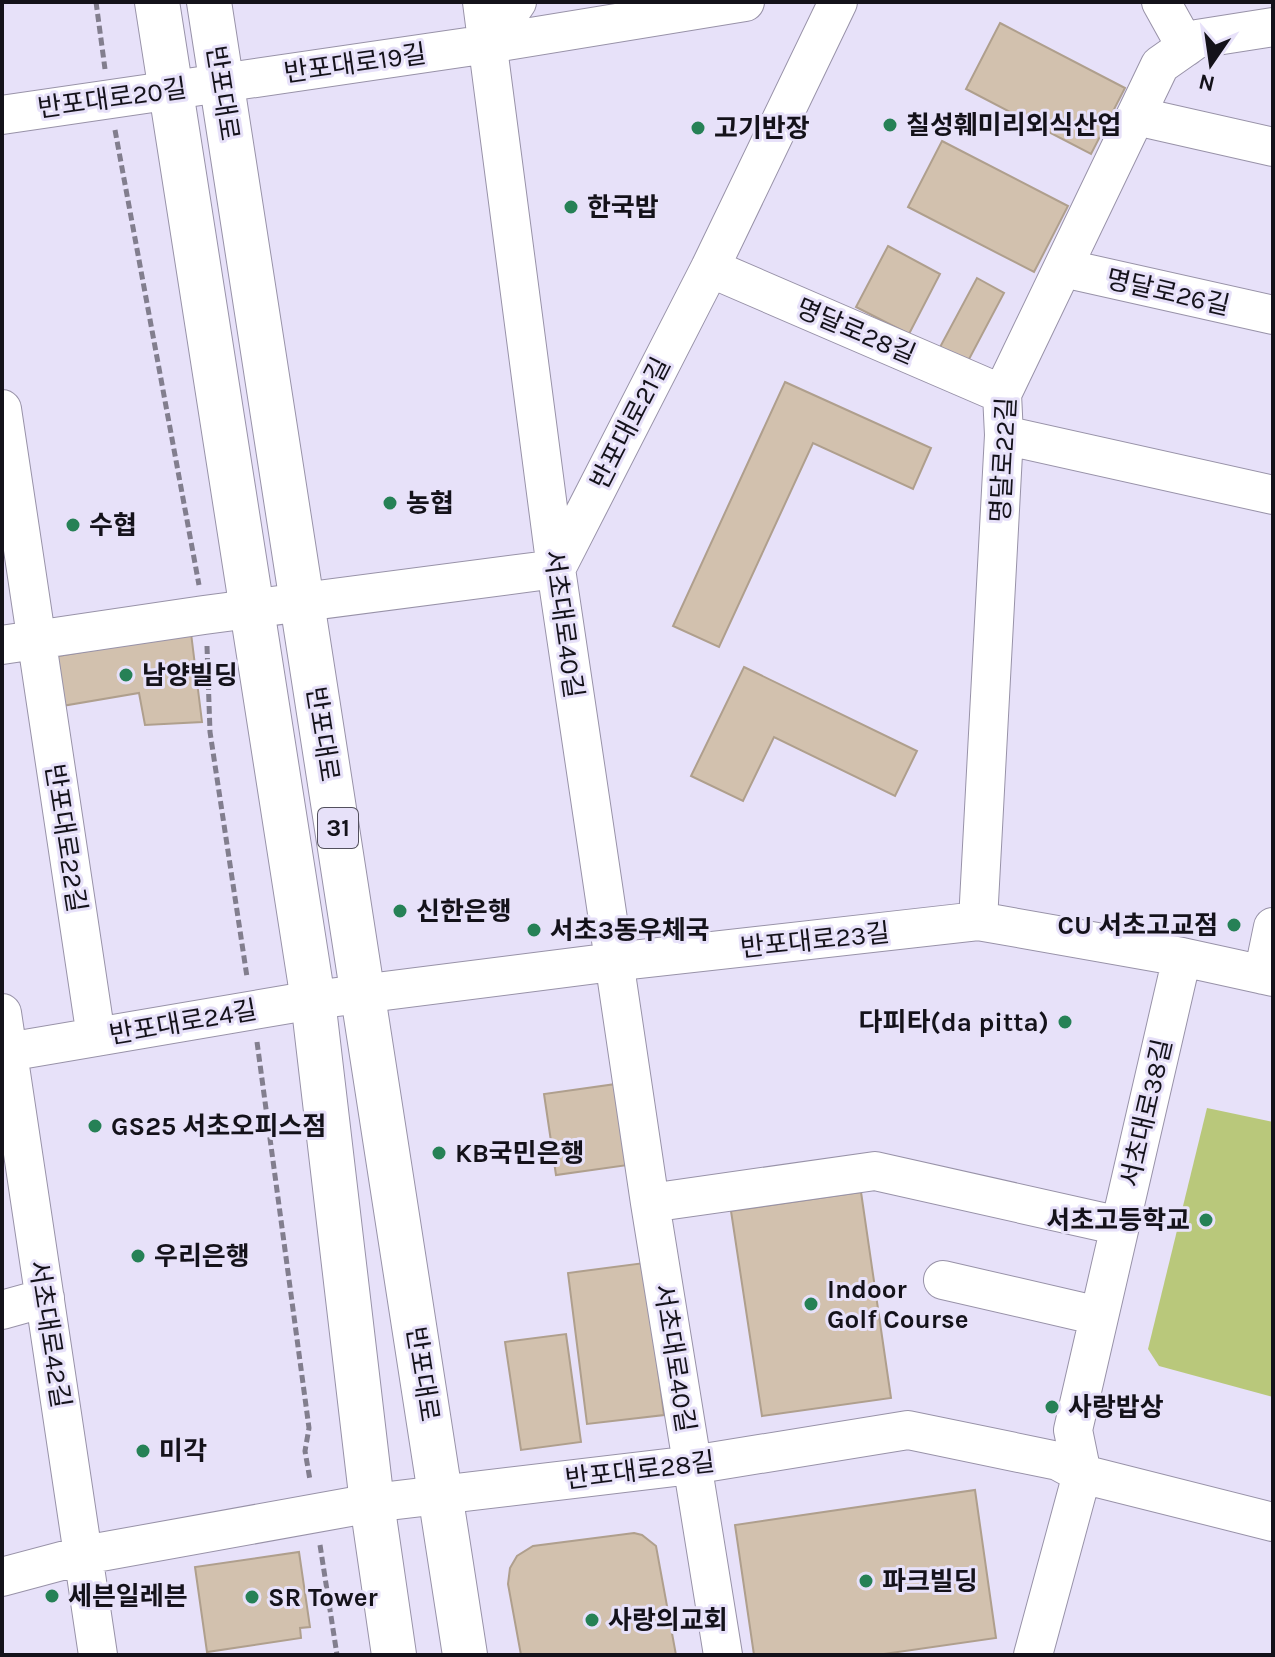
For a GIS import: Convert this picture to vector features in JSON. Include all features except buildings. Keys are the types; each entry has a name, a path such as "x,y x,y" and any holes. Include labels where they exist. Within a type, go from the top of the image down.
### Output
{"main road":[{"name":"반포대로","path":"157,2 313,1000 372,1503 394,1655"},
{"name":"반포대로","path":"209,2 465,1655"}],"street":[{"name":"서초대로40길","path":"482,2 556,569 613,962 723,1655"},
{"path":"488,44 517,2"},
{"name":"반포대로19길","path":"221,81 488,44 745,2"},
{"name":"반포대로21길","path":"556,569 710,268 838,2"},
{"path":"1161,2 1186,47"},
{"name":"명달로22길","path":"978,921 1004,435 1002,394 1160,65 1197,39 1273,27"},
{"name":"반포대로20길","path":"2,115 221,81"},
{"path":"1136,116 1273,147"},
{"name":"명달로28길","path":"710,268 1002,394"},
{"name":"명달로26길","path":"1063,268 1273,315"},
{"path":"2,409 18,642 556,569"},
{"path":"1004,435 1273,495"},
{"name":"반포대로22길","path":"18,642 96,1037"},
{"name":"반포대로23길","path":"364,994 978,921 1182,957 1268,976 1273,927"},
{"name":"서초대로38길","path":"1033,1655 1082,1474 1073,1430 1182,957"},
{"name":"반포대로24길","path":"5,1053 364,994"},
{"name":"서초대로42길","path":"2,1013 5,1053 98,1655"},
{"path":"650,1203 875,1171 1120,1226"},
{"path":"943,1280 1099,1316"},
{"path":"2,1310 45,1298"},
{"name":"반포대로28길","path":"2,1577 84,1555 372,1503 692,1465 908,1430 1058,1461 1082,1474 1273,1522"}],"path":[{"path":"96,2 109,99 204,615 210,732 252,1010 309,1428 305,1451 337,1655"}],"green space":[{"path":"1207,1108 1273,1122 1273,1397 1159,1366 1148,1349"}],"place":[{"name":"칠성훼미리외식산업","path":"890,125"},
{"name":"고기반장","path":"698,128"},
{"name":"한국밥","path":"571,207"},
{"name":"농협","path":"390,503"},
{"name":"수협","path":"73,525"},
{"name":"남양빌딩","path":"126,675"},
{"name":"신한은행","path":"400,911"},
{"name":"CU 서초고교점","path":"1234,925"},
{"name":"서초3동우체국","path":"534,930"},
{"name":"다피타(da pitta)","path":"1065,1022"},
{"name":"GS25 서초오피스점","path":"95,1126"},
{"name":"KB국민은행","path":"439,1153"},
{"name":"서초고등학교","path":"1206,1220"},
{"name":"우리은행","path":"138,1256"},
{"name":"Indoor Golf Course","path":"811,1304"},
{"name":"사랑밥상","path":"1052,1407"},
{"name":"미각","path":"143,1451"},
{"name":"파크빌딩","path":"866,1581"},
{"name":"세븐일레븐","path":"52,1596"},
{"name":"SR Tower","path":"252,1597"},
{"name":"사랑의교회","path":"592,1620"}]}
